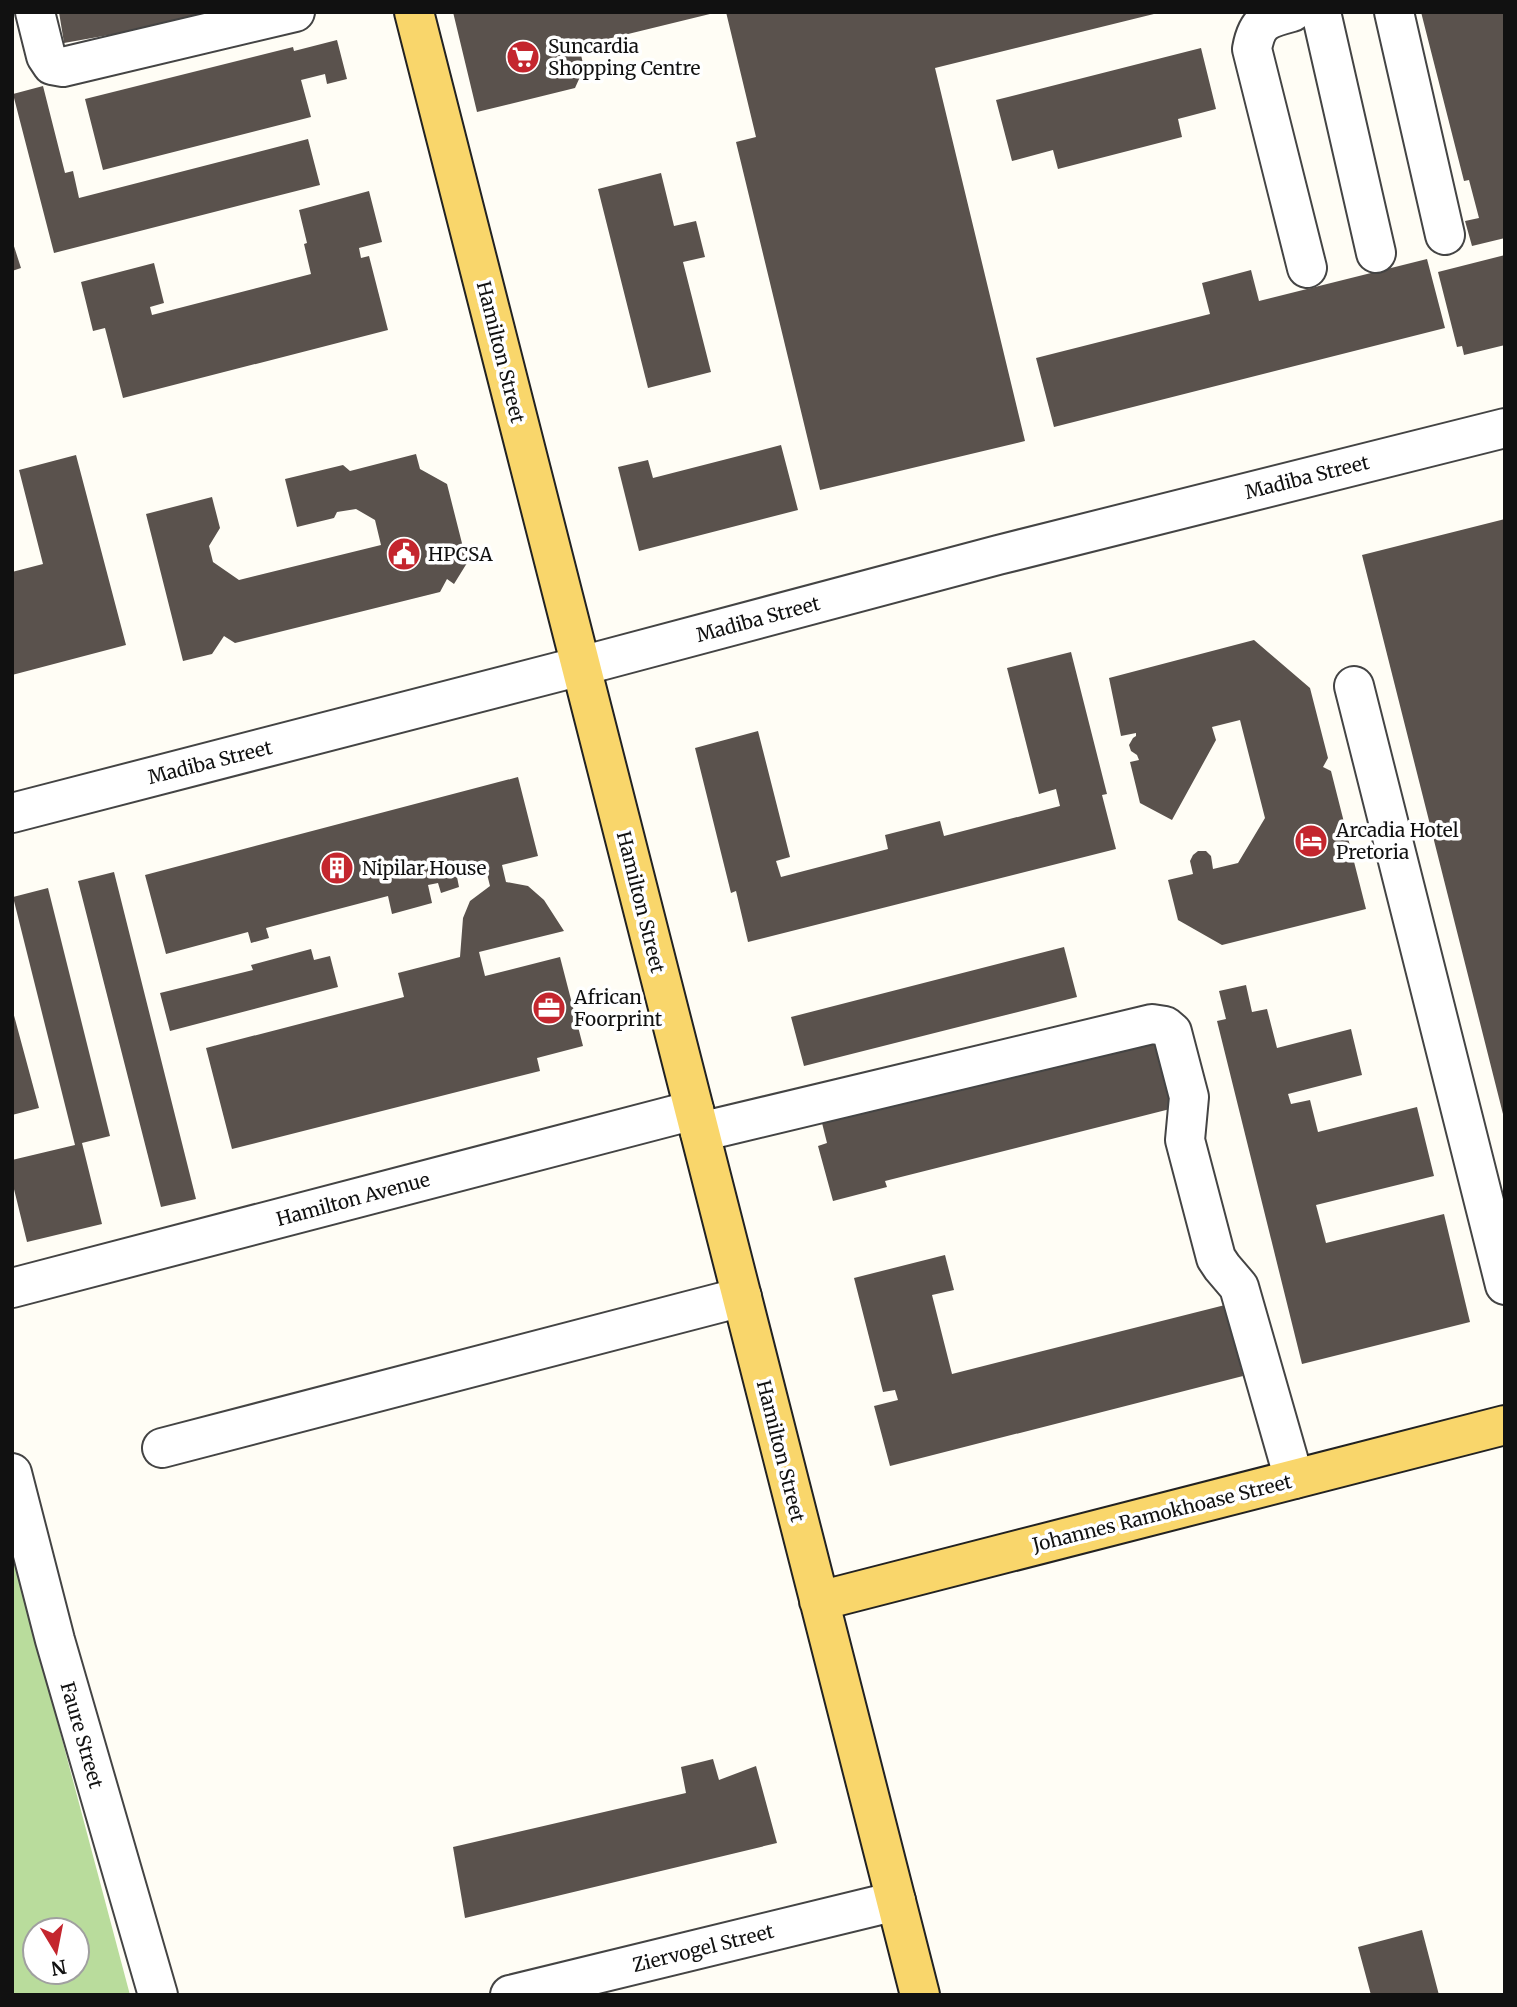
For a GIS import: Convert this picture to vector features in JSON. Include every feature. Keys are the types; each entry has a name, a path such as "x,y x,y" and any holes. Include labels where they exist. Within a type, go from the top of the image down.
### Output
{"main road":[{"name":"Hamilton Street","path":"414,12 920,1995"},
{"name":"Johannes Ramokhoase Street","path":"819,1601 1505,1425"}],"street":[{"path":"35,12 46,56 52,65 63,67 295,12"},
{"path":"1292,12 1268,19 1255,33 1252,49 1307,268"},
{"path":"1321,12 1376,253"},
{"path":"1394,12 1445,235"},
{"name":"Madiba Street","path":"12,813 998,555 1505,428"},
{"path":"1354,686 1505,1285"},
{"name":"Hamilton Avenue","path":"12,1288 697,1121 1153,1024 1165,1026 1172,1032 1189,1097 1185,1140 1216,1258 1240,1287 1294,1479"},
{"path":"162,1448 742,1297"},
{"name":"Faure Street","path":"12,1473 55,1640 158,1995"},
{"name":"Ziervogel Street","path":"510,1995 896,1901"}],"green space":[{"path":"12,1551 130,1995 12,1995"}],"building":[{"path":"59,12 197,12 199,19 64,43"},
{"name":"Suncardia Shopping Centre","path":"453,12 714,13 579,46 584,68 575,88 477,112"},
{"path":"726,12 1162,12 935,68 1025,441 820,490 736,142 756,137"},
{"path":"1421,12 1505,12 1505,238 1472,246 1465,221 1479,218 1469,180 1464,181"},
{"path":"337,40 347,79 327,84 325,74 301,80 311,117 103,170 85,99 293,47 294,51"},
{"path":"1201,48 1216,109 1178,119 1182,137 1058,169 1053,150 1012,161 996,100"},
{"path":"43,86 65,173 73,171 79,198 308,139 320,185 54,253 13,94"},
{"path":"661,173 674,226 696,221 705,257 683,262 711,372 648,388 598,189"},
{"path":"369,191 382,242 359,248 361,258 369,256 388,330 123,398 105,328 93,331 81,282 154,263 164,303 150,307 152,315 311,274 299,210"},
{"path":"12,240 21,268 12,271"},
{"path":"1505,255 1505,345 1464,355 1462,346 1457,347 1438,272"},
{"path":"1427,259 1445,328 1054,427 1036,358 1210,314 1202,283 1251,270 1259,301"},
{"path":"781,445 798,510 639,551 618,467 648,460 653,478"},
{"name":"HPCSA","path":"416,454 420,469 447,484 467,563 454,584 447,579 440,592 235,643 224,636 212,654 183,661 146,514 212,497 220,528 209,546 213,562 239,580 381,545 375,520 356,509 337,512 334,518 297,527 285,479 343,465 350,471"},
{"path":"76,455 126,645 12,675 12,572 43,564 19,470"},
{"path":"1505,519 1505,1117 1504,1118 1362,555"},
{"path":"1254,640 1310,688 1328,758 1323,767 1331,771 1366,909 1222,945 1178,920 1168,880 1193,874 1190,861 1198,851 1206,851 1211,856 1213,869 1238,863 1265,818 1240,720 1212,727 1216,740 1172,820 1140,803 1130,762 1139,760 1129,745 1136,733 1121,736 1109,678"},
{"path":"1071,652 1107,794 1102,795 1116,849 748,942 736,891 731,893 695,748 758,731 790,857 776,861 781,877 888,849 885,835 940,821 944,836 1060,806 1056,789 1039,794 1007,668"},
{"path":"518,777 538,856 502,865 506,882 528,886 544,900 564,931 479,952 485,976 560,957 583,1046 537,1058 540,1071 232,1149 206,1048 404,997 398,973 460,957 463,918 470,901 490,886 486,870 457,877 459,887 441,893 438,883 428,885 432,903 392,914 388,896 266,928 269,938 251,943 248,932 166,954 145,875"},
{"path":"114,872 196,1199 161,1207 78,881"},
{"path":"48,888 110,1136 82,1143 102,1224 27,1242 12,1181 12,1160 75,1145 13,897"},
{"path":"1064,947 1077,997 804,1066 791,1017"},
{"path":"311,949 314,960 330,956 338,987 170,1031 160,993 253,970 251,965"},
{"path":"1246,985 1252,1012 1267,1009 1277,1048 1351,1029 1362,1075 1288,1094 1291,1104 1310,1100 1318,1132 1417,1107 1434,1176 1316,1205 1326,1243 1444,1214 1470,1322 1302,1364 1217,1021 1226,1019 1219,991"},
{"path":"12,1008 39,1108 12,1115"},
{"path":"1157,1038 1174,1108 885,1181 887,1187 833,1201 818,1146 827,1143 822,1123"},
{"path":"945,1255 954,1290 932,1295 952,1374 1225,1305 1243,1376 890,1466 874,1406 898,1400 895,1390 883,1392 854,1278"},
{"path":"713,1759 719,1780 756,1766 777,1843 465,1918 453,1847 686,1793 681,1767"},
{"path":"1422,1930 1439,1995 1371,1995 1358,1947"}],"place":[{"name":"Suncardia Shopping Centre","path":"523,57"},
{"name":"HPCSA","path":"404,554"},
{"name":"Arcadia Hotel Pretoria","path":"1311,841"},
{"name":"Nipilar House","path":"337,868"},
{"name":"African Foorprint","path":"549,1008"}]}
